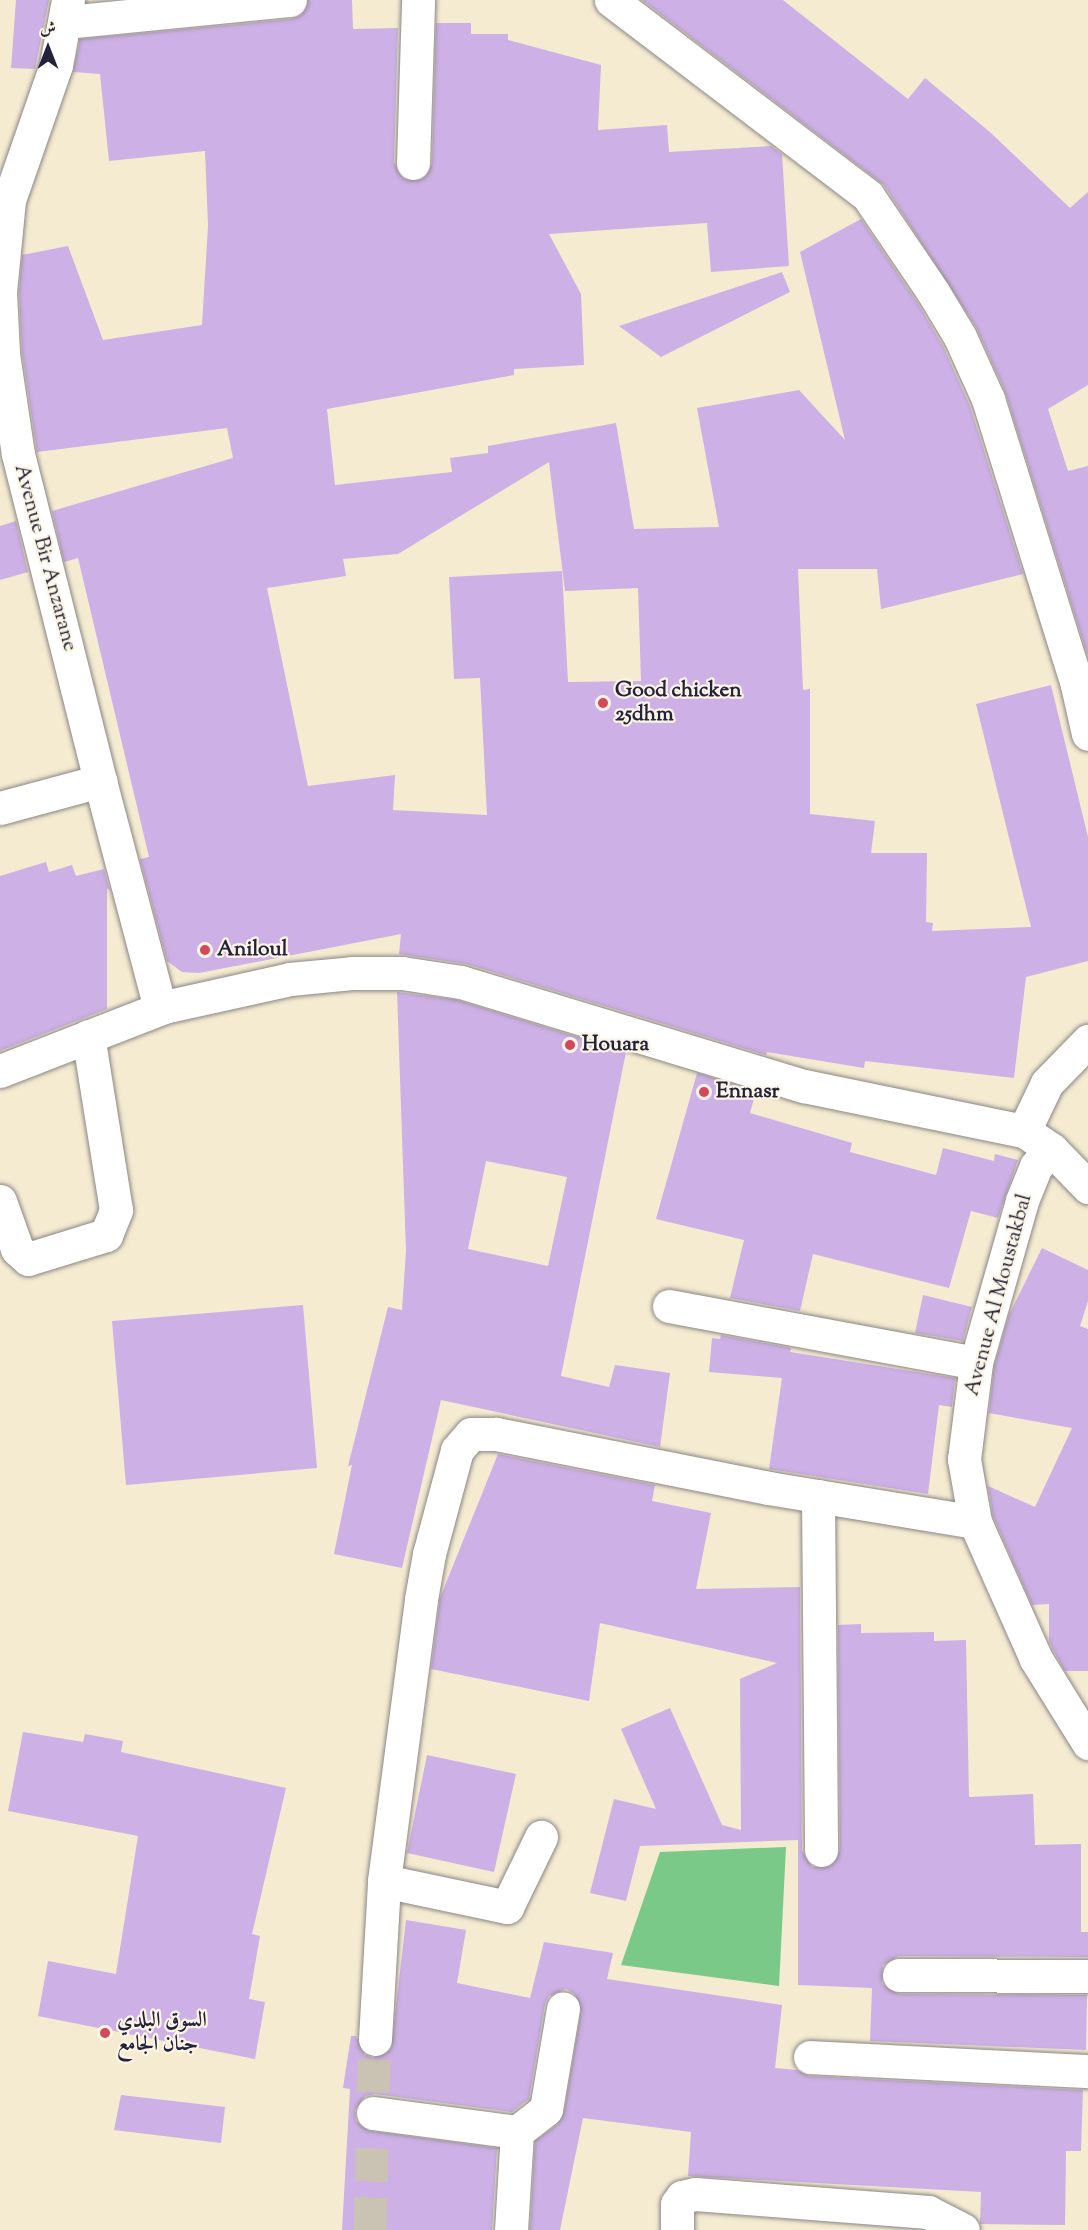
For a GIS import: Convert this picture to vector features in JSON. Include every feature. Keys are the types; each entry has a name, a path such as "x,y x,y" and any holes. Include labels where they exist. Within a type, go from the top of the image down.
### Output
{"street":[{"path":"67,11 290,0"},
{"path":"412,163 418,0"},
{"path":"611,0 867,196 933,291 960,337 988,399 1077,685 1088,734"},
{"name":"Avenue Bir Anzarane","path":"67,11 38,122 5,201 0,291 9,456 100,781 158,1000 164,1007"},
{"path":"0,808 100,781"},
{"path":"0,1071 164,1007 290,979 352,973 402,973 461,981 804,1086 1024,1131 1052,1150 1088,1187"},
{"path":"0,1201 17,1249 28,1258 106,1235 116,1210 88,1036"},
{"path":"1024,1131 1047,1083 1088,1041"},
{"name":"Avenue Al Moustakbal","path":"1052,1150 1036,1166 1022,1201 976,1364 964,1459 975,1522 1036,1659 1088,1743"},
{"path":"669,1306 976,1364"},
{"path":"375,2039 384,1881 429,1554 457,1450 471,1434 496,1434 818,1496 975,1522"},
{"path":"818,1496 821,1850"},
{"path":"384,1881 507,1907 541,1837"},
{"path":"899,1975 1088,1976"},
{"path":"373,2114 517,2132 546,2109 563,2008"},
{"path":"810,2057 1088,2070"},
{"path":"511,2230 517,2132"},
{"path":"677,2230 677,2204 682,2198 695,2194 867,2218 928,2212 963,2230"}],"green space":[{"path":"786,1847 779,1986 621,1965 660,1852"}],"building":[{"path":"16,0 49,0 35,69 11,68"},
{"path":"308,0 352,0 353,29 398,28 394,162 404,179 422,179 432,164 436,23 471,23 471,34 508,34 508,40 601,65 598,130 667,125 669,152 771,146 782,154 789,266 711,272 707,223 549,234 581,294 584,365 514,369 514,375 327,409 335,485 452,472 450,458 488,453 488,446 616,423 634,529 719,527 697,408 799,390 845,440 800,252 861,219 917,302 943,346 970,406 1023,574 881,609 877,569 798,569 803,690 810,689 810,814 875,821 871,853 927,853 926,922 933,923 932,931 1031,927 976,704 1051,685 1088,837 1088,961 1026,977 1014,1078 865,1061 864,1068 767,1052 766,1055 466,964 399,954 401,934 199,973 182,972 167,961 140,859 149,857 78,558 64,562 52,511 233,458 227,428 37,452 22,352 19,292 22,255 68,246 103,340 202,325 208,226 205,151 109,161 100,74 73,72 80,39 292,19 301,15","holes":["549,462 565,591 638,588 641,681 568,682 562,571 449,577 454,679 480,678 487,815 393,810 395,775 308,786 267,588 346,576 343,559 398,554"]},
{"path":"642,0 783,0 908,99 925,78 991,133 1070,208 1088,192 1088,385 1048,409 1068,471 1088,466 1088,657 1005,391 976,327 884,185"},
{"path":"782,272 790,292 661,357 619,326"},
{"path":"16,521 28,572 0,580 0,526"},
{"path":"46,862 49,872 72,865 76,876 104,869 110,891 107,888 107,1009 0,1051 0,876"},
{"path":"397,992 457,1000 626,1052 561,1376 609,1387 615,1365 670,1373 660,1447 441,1400 402,1568 334,1554 352,1465 348,1466 388,1307 402,1310 406,1251","holes":["486,1161 567,1177 548,1266 468,1249"]},
{"path":"697,1073 756,1091 750,1113 852,1143 850,1152 936,1175 943,1148 994,1161 995,1154 1018,1160 998,1218 971,1211 949,1288 813,1254 800,1311 730,1298 744,1240 656,1219"},
{"path":"1042,1248 1088,1270 1088,1301 1080,1326 1088,1329 1088,1671 1065,1671 1053,1650 1049,1641 1049,1604 1032,1605 993,1516 988,1486 1035,1507 1072,1428 989,1413 994,1367 1009,1315"},
{"path":"923,1295 972,1307 963,1341 915,1333"},
{"path":"303,1305 317,1468 126,1485 112,1321"},
{"path":"721,1335 791,1348 790,1352 955,1378 952,1407 939,1405 928,1494 769,1469 782,1378 709,1372 712,1338 720,1339"},
{"path":"498,1454 655,1485 652,1501 711,1513 696,1589 800,1587 802,1850 812,1867 830,1866 840,1850 838,1625 861,1624 861,1633 934,1632 934,1641 966,1640 969,1797 1033,1794 1035,1845 1081,1844 1081,1932 1088,1932 1088,1957 899,1956 883,1965 882,1984 899,1994 1087,1995 1086,2050 870,2041 872,1988 798,1985 798,1840 640,1846 626,1901 590,1893 614,1799 656,1809 621,1729 670,1708 722,1825 741,1830 740,1679 777,1663 600,1623 589,1701 431,1669 440,1598"},
{"path":"23,1732 83,1742 85,1734 123,1741 121,1752 286,1788 252,1934 260,1936 249,1999 265,2002 255,2059 38,2016 48,1961 116,1974 138,1836 8,1811"},
{"path":"427,1755 516,1774 494,1872 407,1853"},
{"path":"406,1920 466,1930 457,1983 530,1998 544,1942 613,1953 607,1979 782,2005 775,2068 797,2070 809,2076 1083,2090 1081,2151 1066,2151 1065,2225 980,2224 981,2192 688,2176 691,2132 583,2118 560,2230 530,2230 535,2141 558,2124 564,2112 581,2011 575,1994 566,1989 549,1996 545,2004 529,2099 512,2112 375,2094 365,2096 355,2110 356,2121 370,2131 497,2148 492,2230 342,2230 350,2089 343,2088 351,2036 356,2036 364,2054 373,2058 391,2049"},
{"path":"121,2095 225,2107 221,2143 114,2130"}],"tunnel":[{"path":"373,2092 375,2039"},
{"path":"370,2230 372,2139"}],"place":[{"name":"Good chicken 25dhm","path":"603,703"},
{"name":"Aniloul","path":"205,950"},
{"name":"Houara","path":"570,1045"},
{"name":"Ennasr","path":"704,1092"},
{"name":"السوق البلدي جنان الجامع","path":"105,2033"}]}
